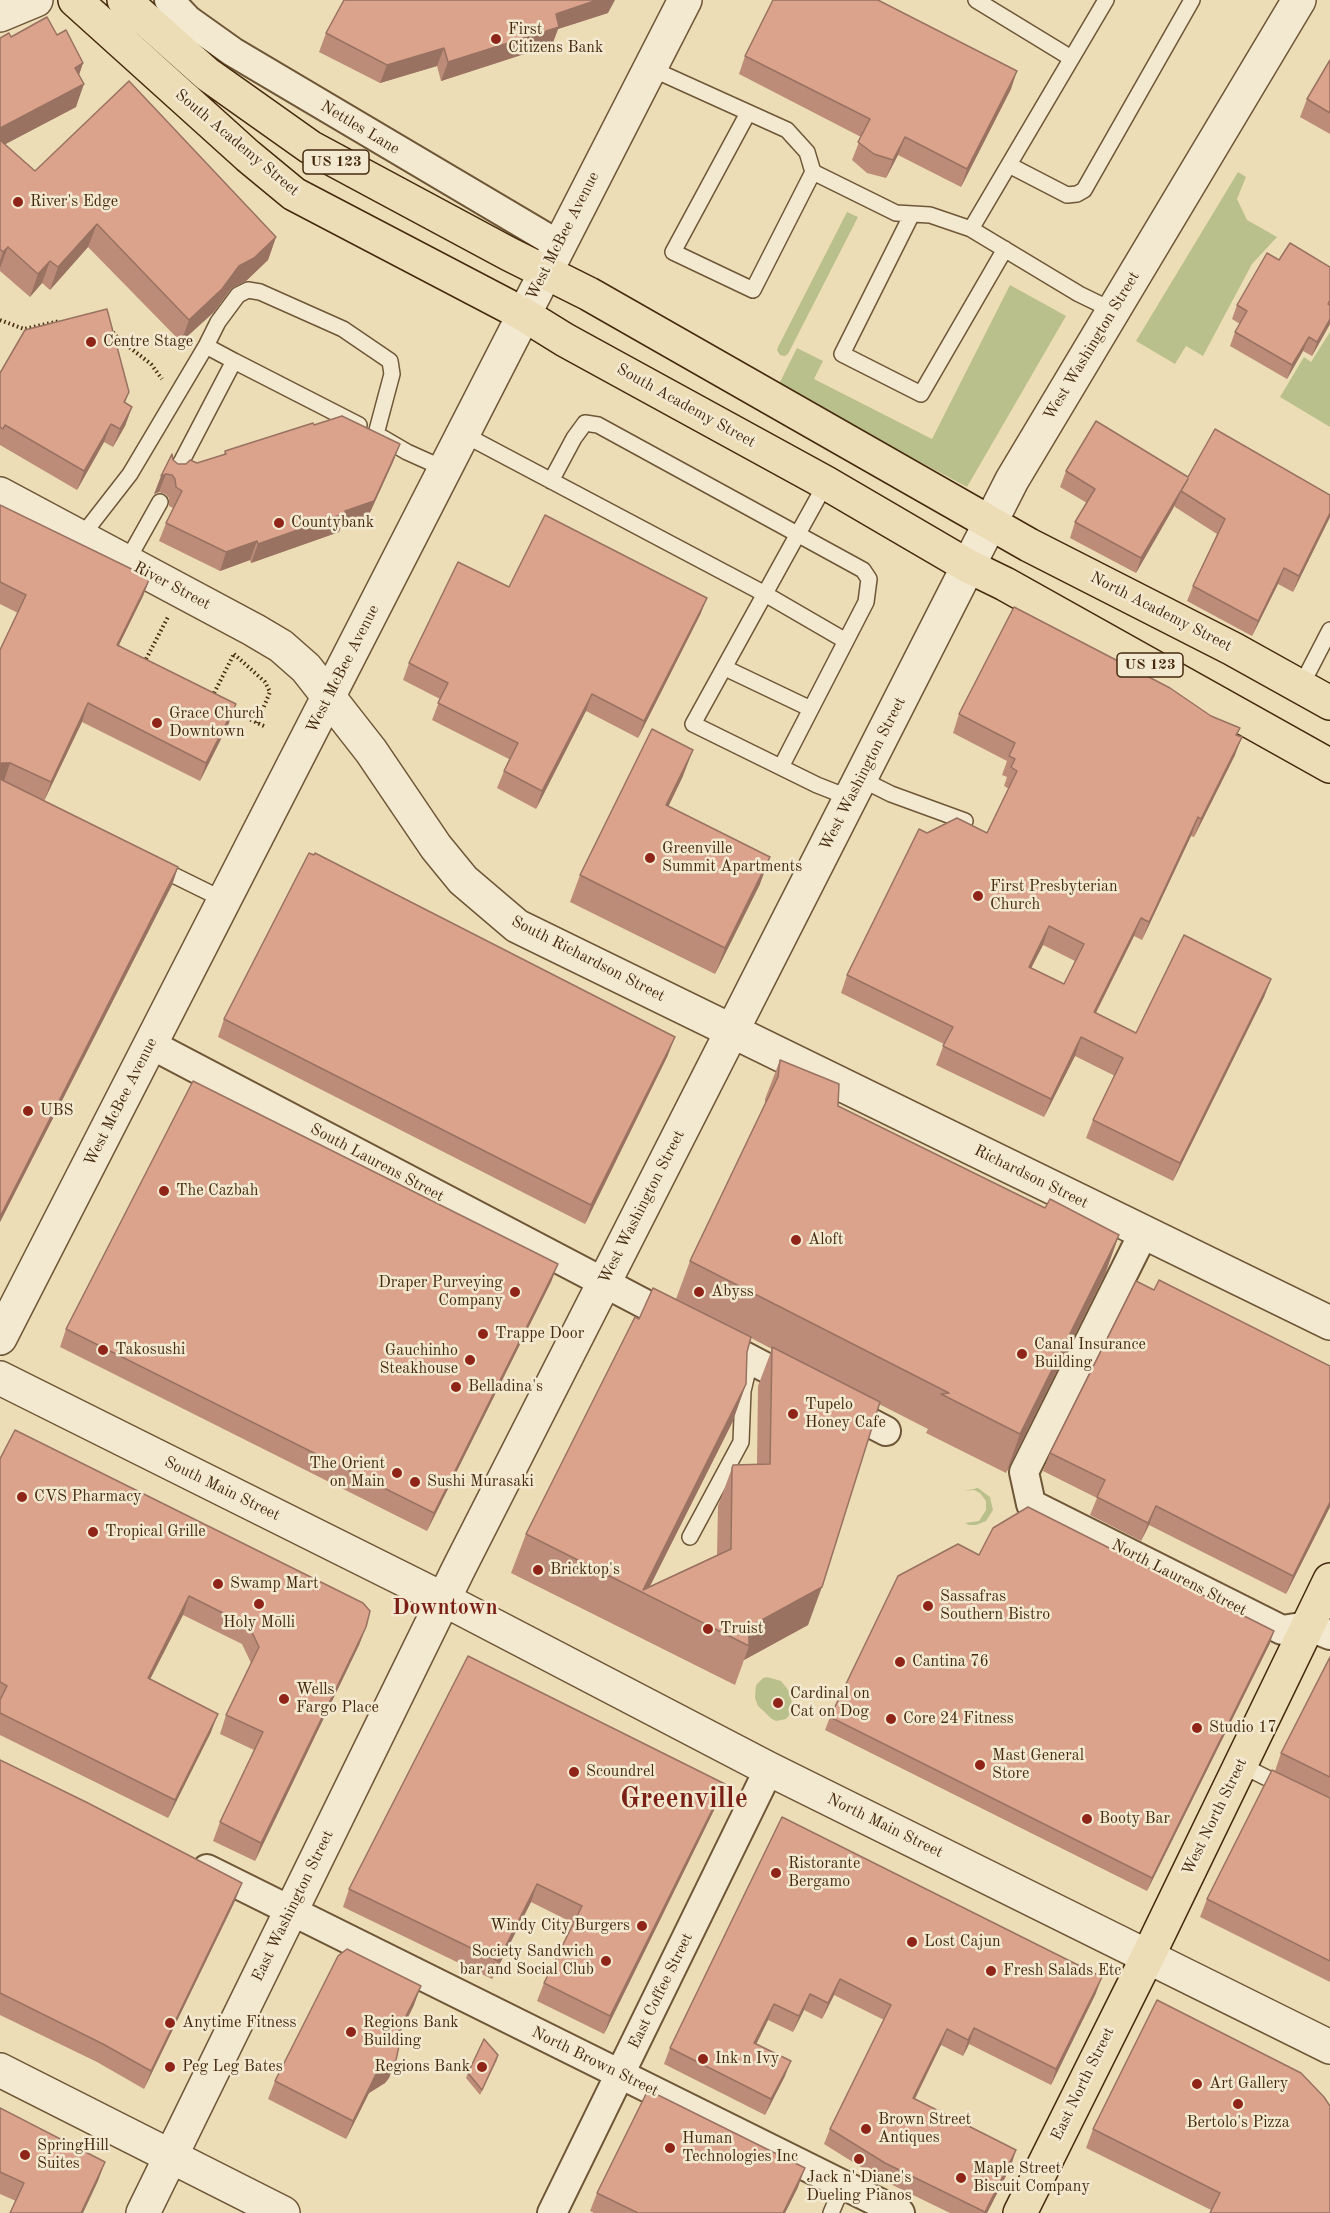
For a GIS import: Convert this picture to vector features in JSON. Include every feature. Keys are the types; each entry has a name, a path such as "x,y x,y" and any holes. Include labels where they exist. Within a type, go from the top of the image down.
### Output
{"main road":[{"name":"South Academy Street","path":"75,0 248,156 294,194 523,314 565,340 826,483 968,566 1005,584 1330,766"},
{"name":"South Academy Street","path":"124,0 159,11 207,74 310,147 552,258 590,294 990,524"},
{"name":"North Academy Street","path":"990,524 1330,702"},
{"name":"West North Street","path":"1148,1956 1241,1765 1319,1631 1330,1581"},
{"name":"East North Street","path":"1020,2213 1148,1956"}],"street":[{"path":"0,15 36,0"},
{"name":"West McBee Avenue","path":"0,1338 685,0"},
{"name":"West Washington Street","path":"443,1599 1012,480 1299,0"},
{"name":"River Street","path":"0,494 281,646 306,669 328,698"},
{"name":"South Richardson Street","path":"328,698 371,751 436,847 463,880 490,904 517,926 732,1032"},
{"name":"Richardson Street","path":"732,1032 1330,1323"},
{"name":"South Laurens Street","path":"150,1044 605,1281"},
{"name":"North Laurens Street","path":"1144,1232 1024,1472 1031,1504 1282,1630 1319,1631"},
{"path":"605,1281 886,1431"},
{"name":"South Main Street","path":"0,1378 443,1599"},
{"name":"North Main Street","path":"443,1599 769,1769 1330,2047"},
{"name":"East Washington Street","path":"143,2213 443,1599"},
{"name":"East Coffee Street","path":"552,2213 769,1769"},
{"name":"North Brown Street","path":"180,1854 290,1911 900,2213"},
{"path":"0,2070 283,2213"}],"lane":[{"path":"976,0 1071,58"},
{"path":"971,229 1106,0"},
{"path":"1009,165 1067,195 1077,194 1084,190 1192,0"},
{"path":"650,68 787,130 807,152 813,172 753,290 674,252 748,113"},
{"path":"813,172 896,213 930,214 971,229 1079,294 1114,311"},
{"path":"912,214 842,354 921,394 1005,249"},
{"path":"81,537 130,474 218,322 238,296 248,290 260,292 343,329 390,362 392,374 376,434"},
{"path":"206,346 376,434 406,452 444,469"},
{"path":"176,474 234,361"},
{"path":"550,481 585,423 598,425 863,570 869,579 866,602 781,767"},
{"path":"463,434 765,594 846,641"},
{"path":"826,483 693,724 781,767 855,788 891,794 965,821"},
{"path":"126,561 160,502"},
{"path":"1301,686 1330,630"},
{"path":"725,668 811,709"},
{"path":"145,861 224,900"},
{"path":"690,1537 741,1442 743,1391 751,1359"},
{"path":"1241,1765 1298,1793"},
{"path":"831,2213 843,2185"}],"path":[{"path":"0,320 24,329 64,320"},
{"path":"108,326 120,340 151,364 176,396"},
{"path":"141,667 167,616 173,619"},
{"path":"228,649 265,682 270,692 257,723"},
{"path":"211,700 234,654"},
{"path":"229,709 266,727"}],"green space":[{"path":"1238,172 1246,177 1237,199 1247,220 1277,237 1252,264 1203,356 1186,346 1175,364 1136,341"},
{"path":"847,212 858,217 788,354 780,355 778,347"},
{"path":"1010,285 1066,316 967,487 778,386 797,348 823,361 814,379 932,439"},
{"path":"1330,332 1330,427 1280,397 1304,357 1311,362"},
{"path":"978,1488 990,1497 993,1510 986,1521 969,1525 965,1523 979,1521 986,1510 986,1501 980,1493 974,1490 964,1491"},
{"path":"767,1677 781,1681 789,1691 793,1707 786,1719 776,1721 758,1706 755,1698 756,1685"}],"building":[{"path":"344,0 597,0 556,14 559,27 448,62 444,48 387,65 326,33"},
{"path":"773,0 878,0 1017,71 967,169 905,137 893,160 874,154 858,142 870,119 745,56"},
{"path":"47,17 57,35 66,30 83,63 75,68 84,84 0,128 0,38 9,33 11,37"},
{"path":"1330,60 1330,113 1307,99"},
{"path":"129,81 276,237 254,258 239,266 222,289 189,320 97,224 58,267 50,261 38,274 8,247 3,252 0,249 0,140 35,171"},
{"path":"1290,243 1330,267 1328,304 1330,305 1330,319 1317,342 1309,337 1292,365 1235,332 1247,311 1237,305 1267,253 1279,260"},
{"path":"107,309 129,392 124,402 132,407 120,429 111,424 84,471 5,425 3,429 0,427 0,373 25,330"},
{"path":"342,416 400,444 374,501 258,544 257,541 226,552 166,523 182,491 176,487 172,475 161,476 172,454 173,460 178,464 186,464 190,460 197,463 226,454 225,451"},
{"path":"1096,421 1188,477 1215,429 1330,495 1330,513 1299,576 1284,568 1258,621 1193,586 1225,519 1181,491 1188,479 1141,558 1075,522 1095,489 1066,471"},
{"path":"0,505 150,578 117,645 236,704 206,763 88,703 51,782 10,763 0,765 0,650 26,595 0,582"},
{"path":"545,515 707,598 644,721 592,694 542,791 504,771 518,743 438,703 448,683 409,663 458,562 509,587"},
{"name":"First Presbyterian Church","path":"1014,607 1170,688 1211,716 1240,728 1236,735 1242,737 1201,819 1198,817 1149,922 1141,918 1094,1012 1136,1033 1184,935 1271,979 1180,1163 1093,1120 1123,1058 1081,1037 1051,1099 943,1046 953,1027 847,975 919,829 927,833 957,818 987,833 1017,771 1011,767 1015,759 1009,756 1015,743 959,714","holes":["1049,926 1084,944 1064,984 1029,967"]},
{"name":"Greenville Summit Apartments","path":"652,729 693,750 666,805 770,857 725,948 580,875"},
{"path":"0,778 178,867 0,1217"},
{"path":"309,853 314,855 315,853 675,1037 591,1205 224,1019"},
{"path":"780,1060 839,1084 838,1106 1045,1208 1050,1199 1119,1235 1020,1434 941,1394 949,1393 690,1261 778,1077"},
{"path":"193,1081 558,1264 434,1513 66,1329"},
{"path":"1159,1280 1330,1366 1330,1502 1293,1576 1156,1506 1148,1523 1097,1497 1105,1480 1050,1453 1136,1281 1154,1290"},
{"path":"653,1288 751,1337 747,1352 746,1384 643,1590 731,1549 733,1465 770,1464 772,1347 880,1402 822,1587 749,1627 749,1646 526,1534 635,1317 639,1319"},
{"path":"15,1430 363,1603 370,1611 366,1627 261,1843 220,1822 263,1732 226,1715 259,1647 249,1626 189,1596 148,1678 218,1714 175,1800 0,1713 0,1700 7,1686 0,1682 0,1459"},
{"path":"1028,1507 1274,1631 1152,1878 830,1717 898,1576 958,1544 979,1555 993,1528"},
{"path":"468,1656 725,1784 610,2016 544,1983 582,1906 537,1884 498,1961 349,1889"},
{"path":"1330,1657 1330,1777 1281,1753"},
{"path":"0,1760 242,1883 151,2071 103,2044 0,1993"},
{"path":"1272,1770 1330,1798 1330,1961 1207,1899"},
{"path":"782,1817 1102,1977 1056,2069 974,2028 968,2040 947,2029 913,2098 1016,2150 985,2212 885,2163 830,2129 891,2005 840,1979 828,2003 810,1994 799,2016 774,2004 754,2043 791,2061 771,2099 670,2048"},
{"name":"Regions Bank Building","path":"347,1949 421,1986 396,2036 399,2046 396,2060 376,2074 353,2121 275,2081 338,1956"},
{"path":"1157,2000 1301,2073 1324,2097 1330,2106 1330,2213 1210,2213 1220,2193 1093,2129"},
{"name":"Regions Bank","path":"484,2039 498,2055 482,2090 468,2073"},
{"name":"Human Technologies Inc","path":"648,2090 805,2168 783,2213 638,2213 597,2193"},
{"name":"SpringHill Suites","path":"0,2108 105,2162 81,2213 10,2213 24,2183 0,2172"}],"place":[{"name":"First Citizens Bank","path":"496,39"},
{"name":"River's Edge","path":"18,202"},
{"name":"Centre Stage","path":"91,342"},
{"name":"Countybank","path":"279,523"},
{"name":"Grace Church Downtown","path":"157,723"},
{"name":"Greenville Summit Apartments","path":"650,858"},
{"name":"First Presbyterian Church","path":"978,896"},
{"name":"UBS","path":"28,1111"},
{"name":"The Cazbah","path":"164,1191"},
{"name":"Aloft","path":"796,1240"},
{"name":"Draper Purveying Company","path":"515,1292"},
{"name":"Abyss","path":"699,1292"},
{"name":"Trappe Door","path":"483,1334"},
{"name":"Takosushi","path":"103,1350"},
{"name":"Canal Insurance Building","path":"1022,1354"},
{"name":"Gauchinho Steakhouse","path":"470,1360"},
{"name":"Belladina's","path":"456,1387"},
{"name":"Tupelo Honey Cafe","path":"793,1414"},
{"name":"The Orient on Main","path":"397,1473"},
{"name":"Sushi Murasaki","path":"415,1482"},
{"name":"CVS Pharmacy","path":"22,1497"},
{"name":"Tropical Grille","path":"93,1532"},
{"name":"Bricktop's","path":"538,1570"},
{"name":"Swamp Mart","path":"218,1584"},
{"name":"Holy Mōlli","path":"259,1604"},
{"name":"Sassafras Southern Bistro","path":"928,1606"},
{"name":"Truist","path":"708,1629"},
{"name":"Cantina 76","path":"900,1662"},
{"name":"Wells Fargo Place","path":"284,1699"},
{"name":"Cardinal on Cat on Dog","path":"778,1703"},
{"name":"Core 24 Fitness","path":"891,1719"},
{"name":"Studio 17","path":"1197,1728"},
{"name":"Mast General Store","path":"980,1765"},
{"name":"Scoundrel","path":"574,1772"},
{"name":"Booty Bar","path":"1087,1819"},
{"name":"Ristorante Bergamo","path":"776,1873"},
{"name":"Windy City Burgers","path":"642,1926"},
{"name":"Lost Cajun","path":"912,1942"},
{"name":"Society Sandwich bar and Social Club","path":"606,1961"},
{"name":"Fresh Salads Etc","path":"991,1971"},
{"name":"Anytime Fitness","path":"170,2023"},
{"name":"Regions Bank Building","path":"351,2032"},
{"name":"Ink n Ivy","path":"703,2059"},
{"name":"Peg Leg Bates","path":"170,2067"},
{"name":"Regions Bank","path":"482,2067"},
{"name":"Art Gallery","path":"1197,2084"},
{"name":"Bertolo's Pizza","path":"1238,2104"},
{"name":"Brown Street Antiques","path":"866,2129"},
{"name":"Human Technologies Inc","path":"670,2148"},
{"name":"SpringHill Suites","path":"25,2155"},
{"name":"Jack n' Diane's Dueling Pianos","path":"859,2159"},
{"name":"Maple Street Biscuit Company","path":"961,2178"}],"district":[{"name":"Downtown","path":"445,1608"},
{"name":"Greenville","path":"684,1800"}]}
